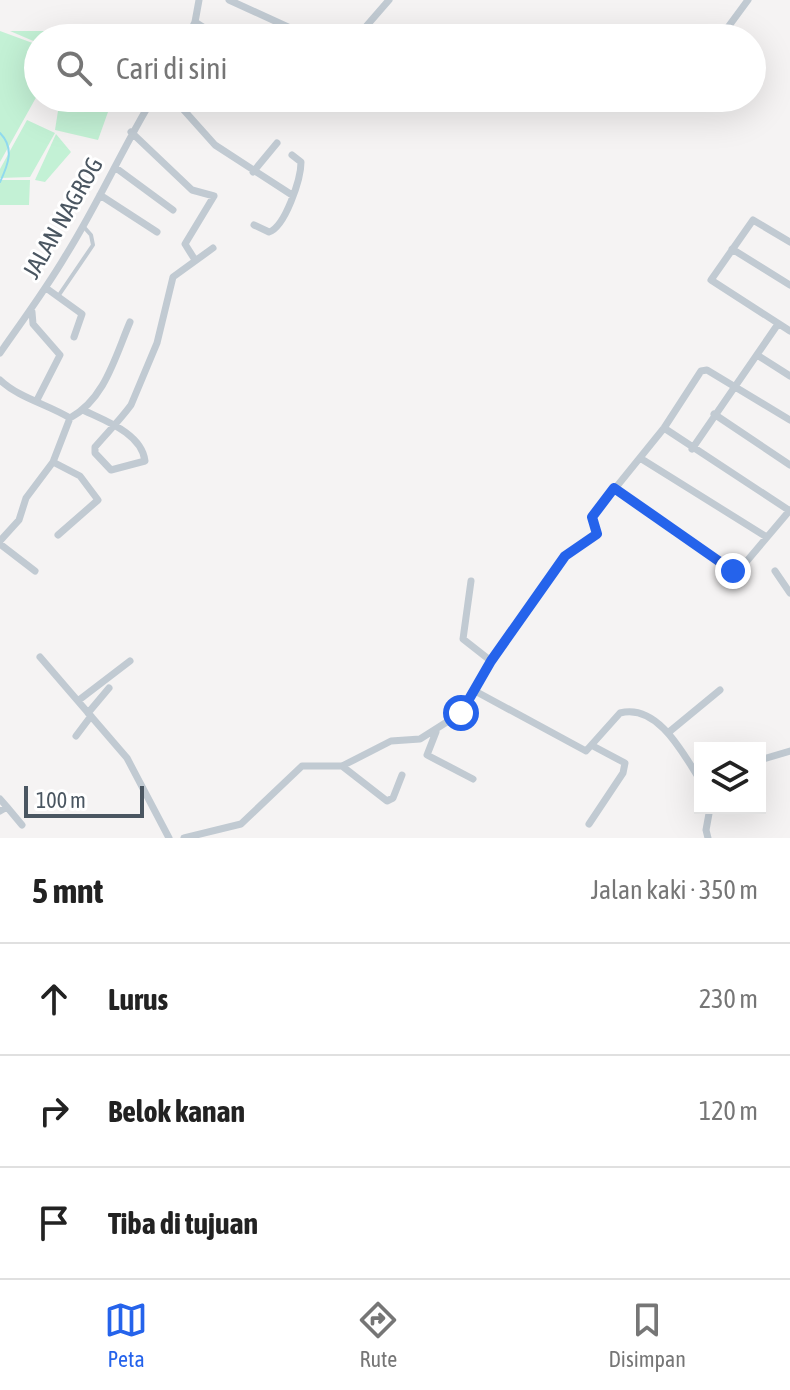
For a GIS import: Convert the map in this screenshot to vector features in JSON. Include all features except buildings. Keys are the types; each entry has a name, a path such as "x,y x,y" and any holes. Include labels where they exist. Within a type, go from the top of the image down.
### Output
{"street":[{"path":"198,24 195,22 199,0"},
{"path":"229,0 241,2 284,24"},
{"path":"368,24 389,0"},
{"path":"730,24 748,0"},
{"name":"JALAN NAGROG","path":"0,353 46,288 116,168 131,132 144,112"},
{"path":"186,112 215,145 292,195"},
{"path":"131,132 192,190 214,196 185,244 195,260"},
{"path":"253,172 277,143"},
{"path":"254,225 269,232 283,222 302,166 300,159 292,155"},
{"path":"116,168 173,210"},
{"path":"100,195 157,232"},
{"path":"790,242 753,220 711,280 790,331"},
{"path":"85,411 114,425 132,438 145,461 111,470 95,453 95,447 114,425 131,405 151,360 173,277 213,248"},
{"path":"732,249 790,285"},
{"path":"46,288 82,314 74,337"},
{"path":"32,309 33,324 60,355 37,400"},
{"path":"35,571 0,543 19,520 26,498 53,462 70,418 85,411 104,385 130,322"},
{"path":"692,449 778,324"},
{"path":"757,355 790,376"},
{"path":"184,838 241,824 302,766 342,766 391,741 420,739 436,732 462,712 491,661 565,556 597,534 592,517 664,428 701,371 707,370 734,384 790,420"},
{"path":"0,380 23,396 70,418"},
{"path":"714,414 790,465"},
{"path":"614,488 733,571 741,568 765,536 790,511 664,428"},
{"path":"640,458 765,536"},
{"path":"53,462 80,476 98,500 58,535"},
{"path":"775,571 790,593"},
{"path":"783,584 790,575"},
{"path":"471,581 463,639 491,661"},
{"path":"40,657 127,758 169,838"},
{"path":"79,700 130,661"},
{"path":"76,736 109,688"},
{"path":"669,732 720,690"},
{"path":"475,691 577,748 588,750 623,712 643,717 669,732 694,771"},
{"path":"436,732 427,755 473,779"},
{"path":"589,824 623,773 625,763 593,746"},
{"path":"766,758 790,751"},
{"path":"342,766 387,801 393,798 402,775"},
{"path":"0,799 3,809 22,825"},
{"path":"708,838 709,814"}],"lane":[{"path":"59,295 93,245 91,235 83,226"}],"green space":[{"path":"0,31 24,40 24,112 28,112 0,162"},
{"path":"10,31 24,31 24,37"},
{"path":"58,112 108,112 98,140 55,130"},
{"path":"27,120 55,133 30,177 0,178 0,169"},
{"path":"56,134 71,152 45,182 35,180"},
{"path":"0,180 30,180 29,205 0,205"}],"waterway":[{"path":"0,133 9,151 0,182"}],"route":[{"path":"461,713 491,661 565,556 597,534 592,517 614,488 733,571"}]}
